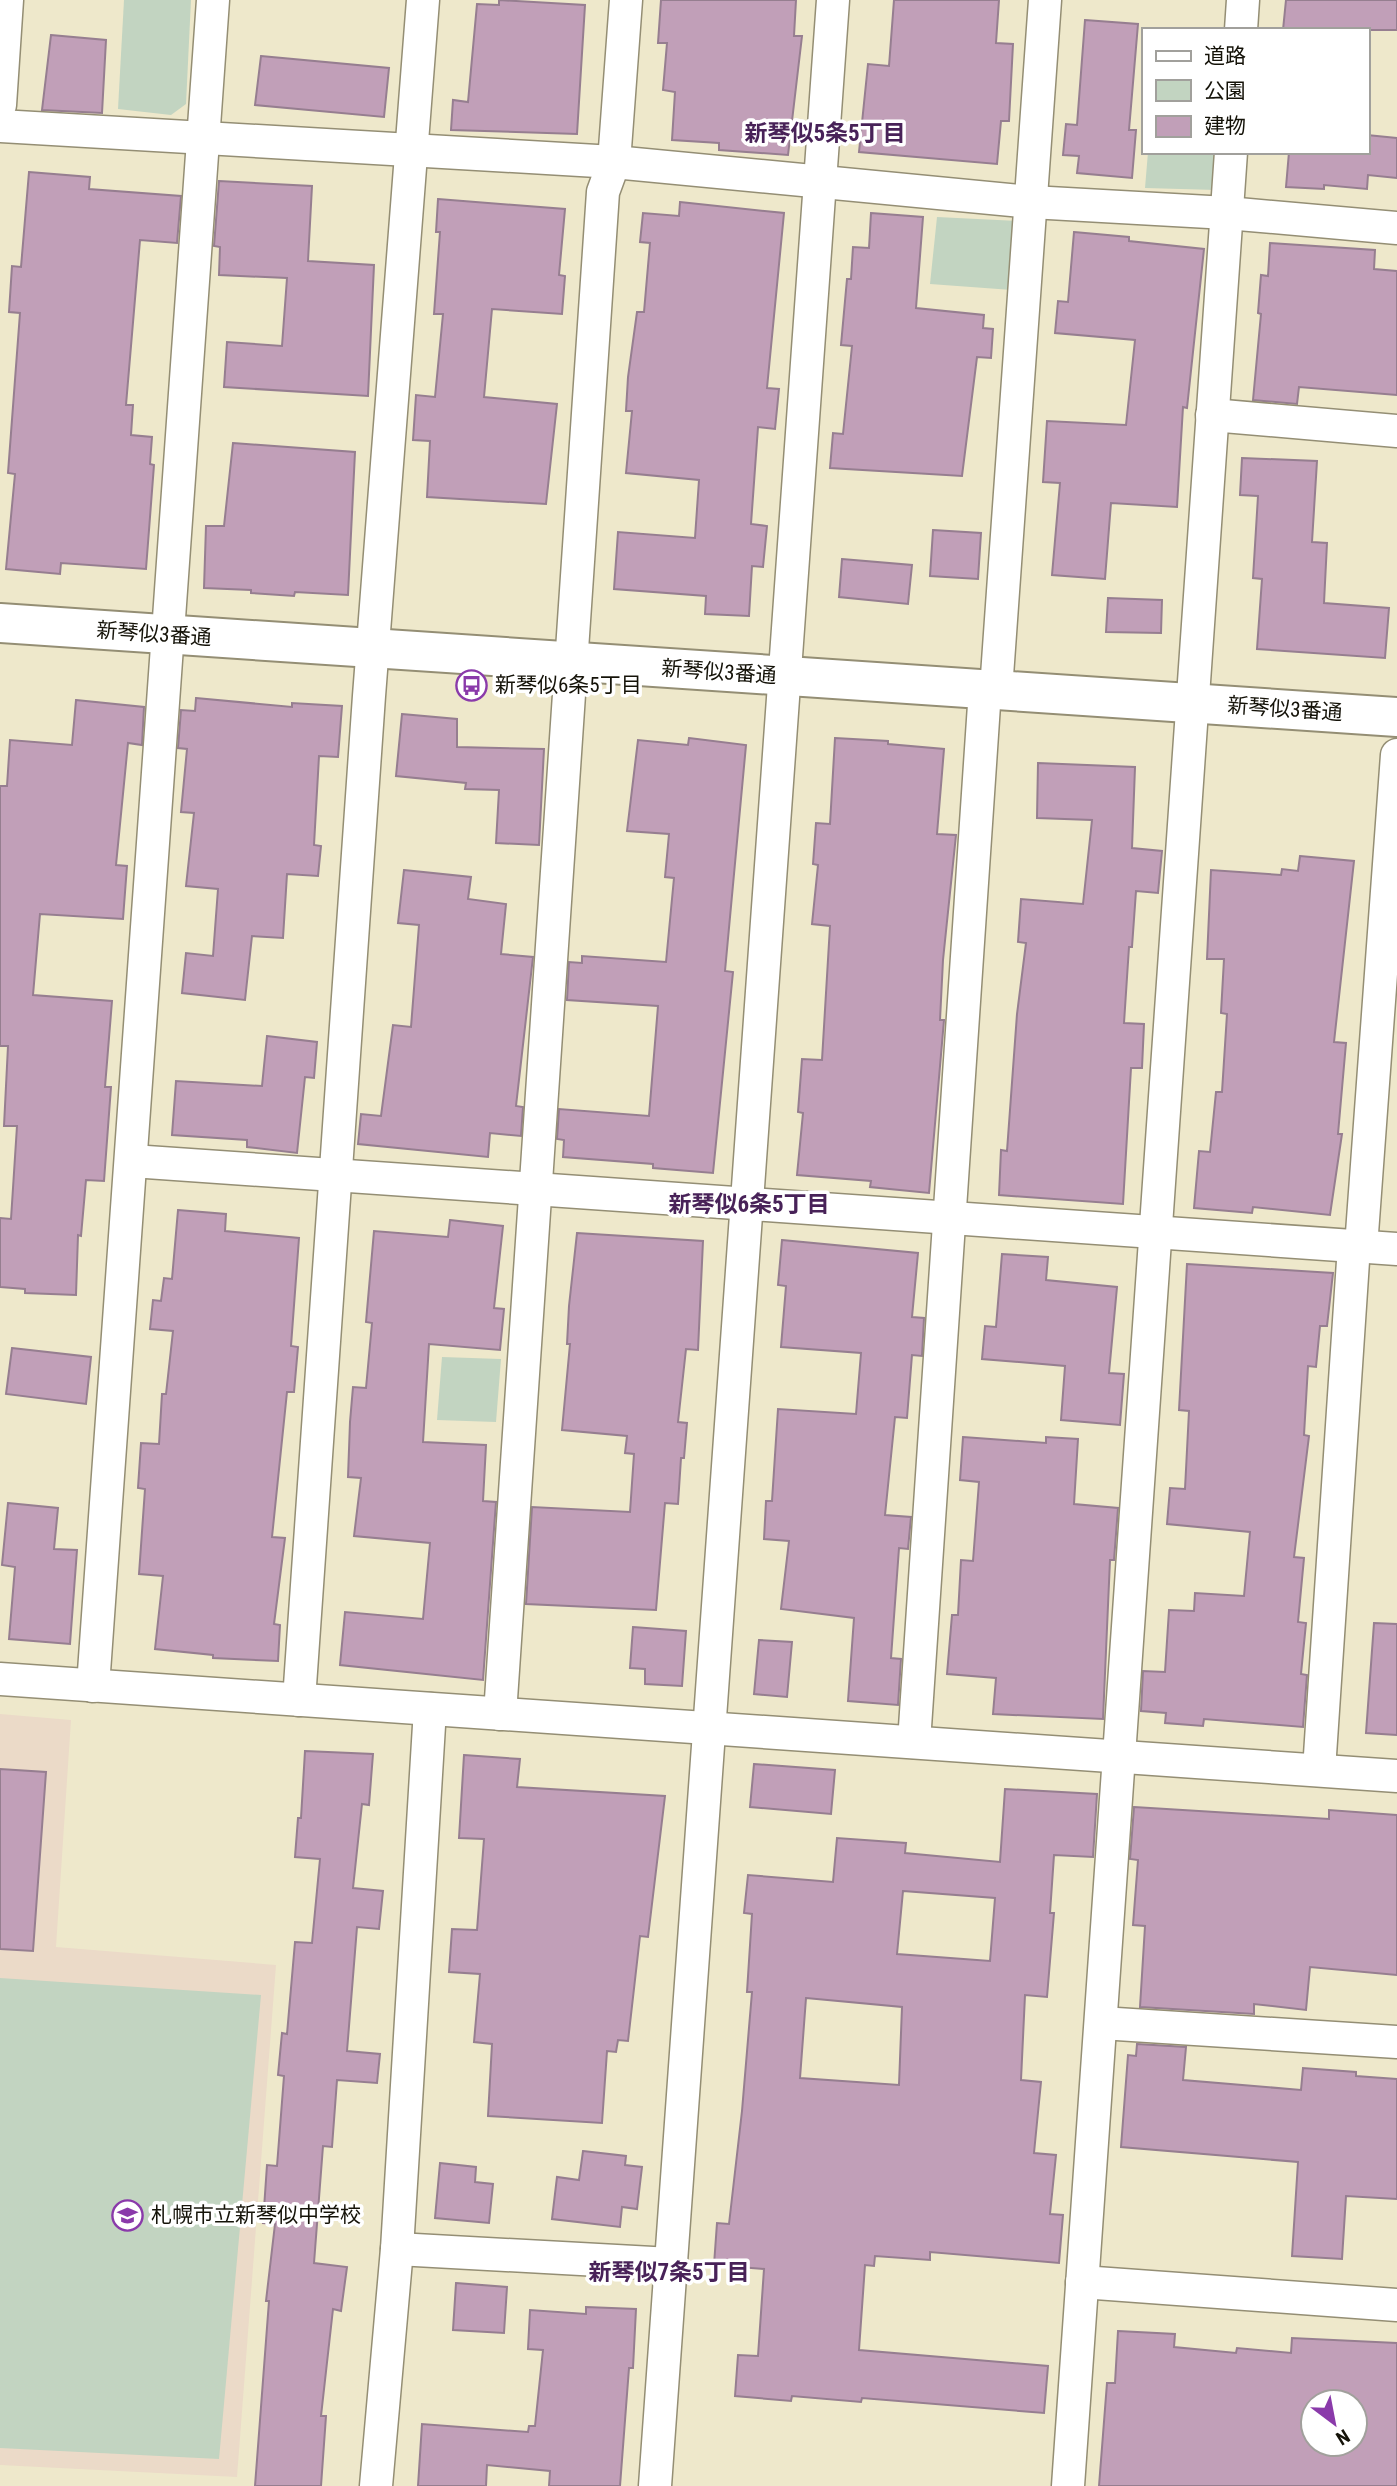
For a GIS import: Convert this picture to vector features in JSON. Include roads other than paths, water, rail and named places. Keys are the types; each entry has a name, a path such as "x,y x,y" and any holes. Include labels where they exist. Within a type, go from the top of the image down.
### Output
{"street":[{"path":"0,105 7,0"},
{"path":"93,1686 213,0"},
{"path":"299,1700 373,649 424,0"},
{"path":"500,1714 603,192 614,162 626,0"},
{"path":"655,2486 833,0"},
{"path":"914,1742 949,1219 1045,0"},
{"path":"1241,28 1243,0"},
{"path":"0,126 614,162 1031,202 1227,213 1397,228"},
{"path":"1068,2486 1231,154"},
{"path":"1212,415 1397,431"},
{"name":"新琴似3番通","path":"0,623 1397,717"},
{"path":"1320,1770 1357,1247 1397,755"},
{"path":"132,1161 1397,1249"},
{"path":"0,1679 1397,1776"},
{"path":"376,2486 397,2249 430,1709"},
{"path":"1101,2023 1397,2042"},
{"path":"397,2249 671,2264"},
{"path":"1082,2282 1397,2305"}],"place":[{"name":"新琴似6条5丁目","path":"472,685"},
{"name":"札幌市立新琴似中学校","path":"128,2215"}],"district":[{"name":"新琴似5条5丁目","path":"825,133"},
{"name":"新琴似6条5丁目","path":"749,1204"},
{"name":"新琴似7条5丁目","path":"669,2272"}]}
